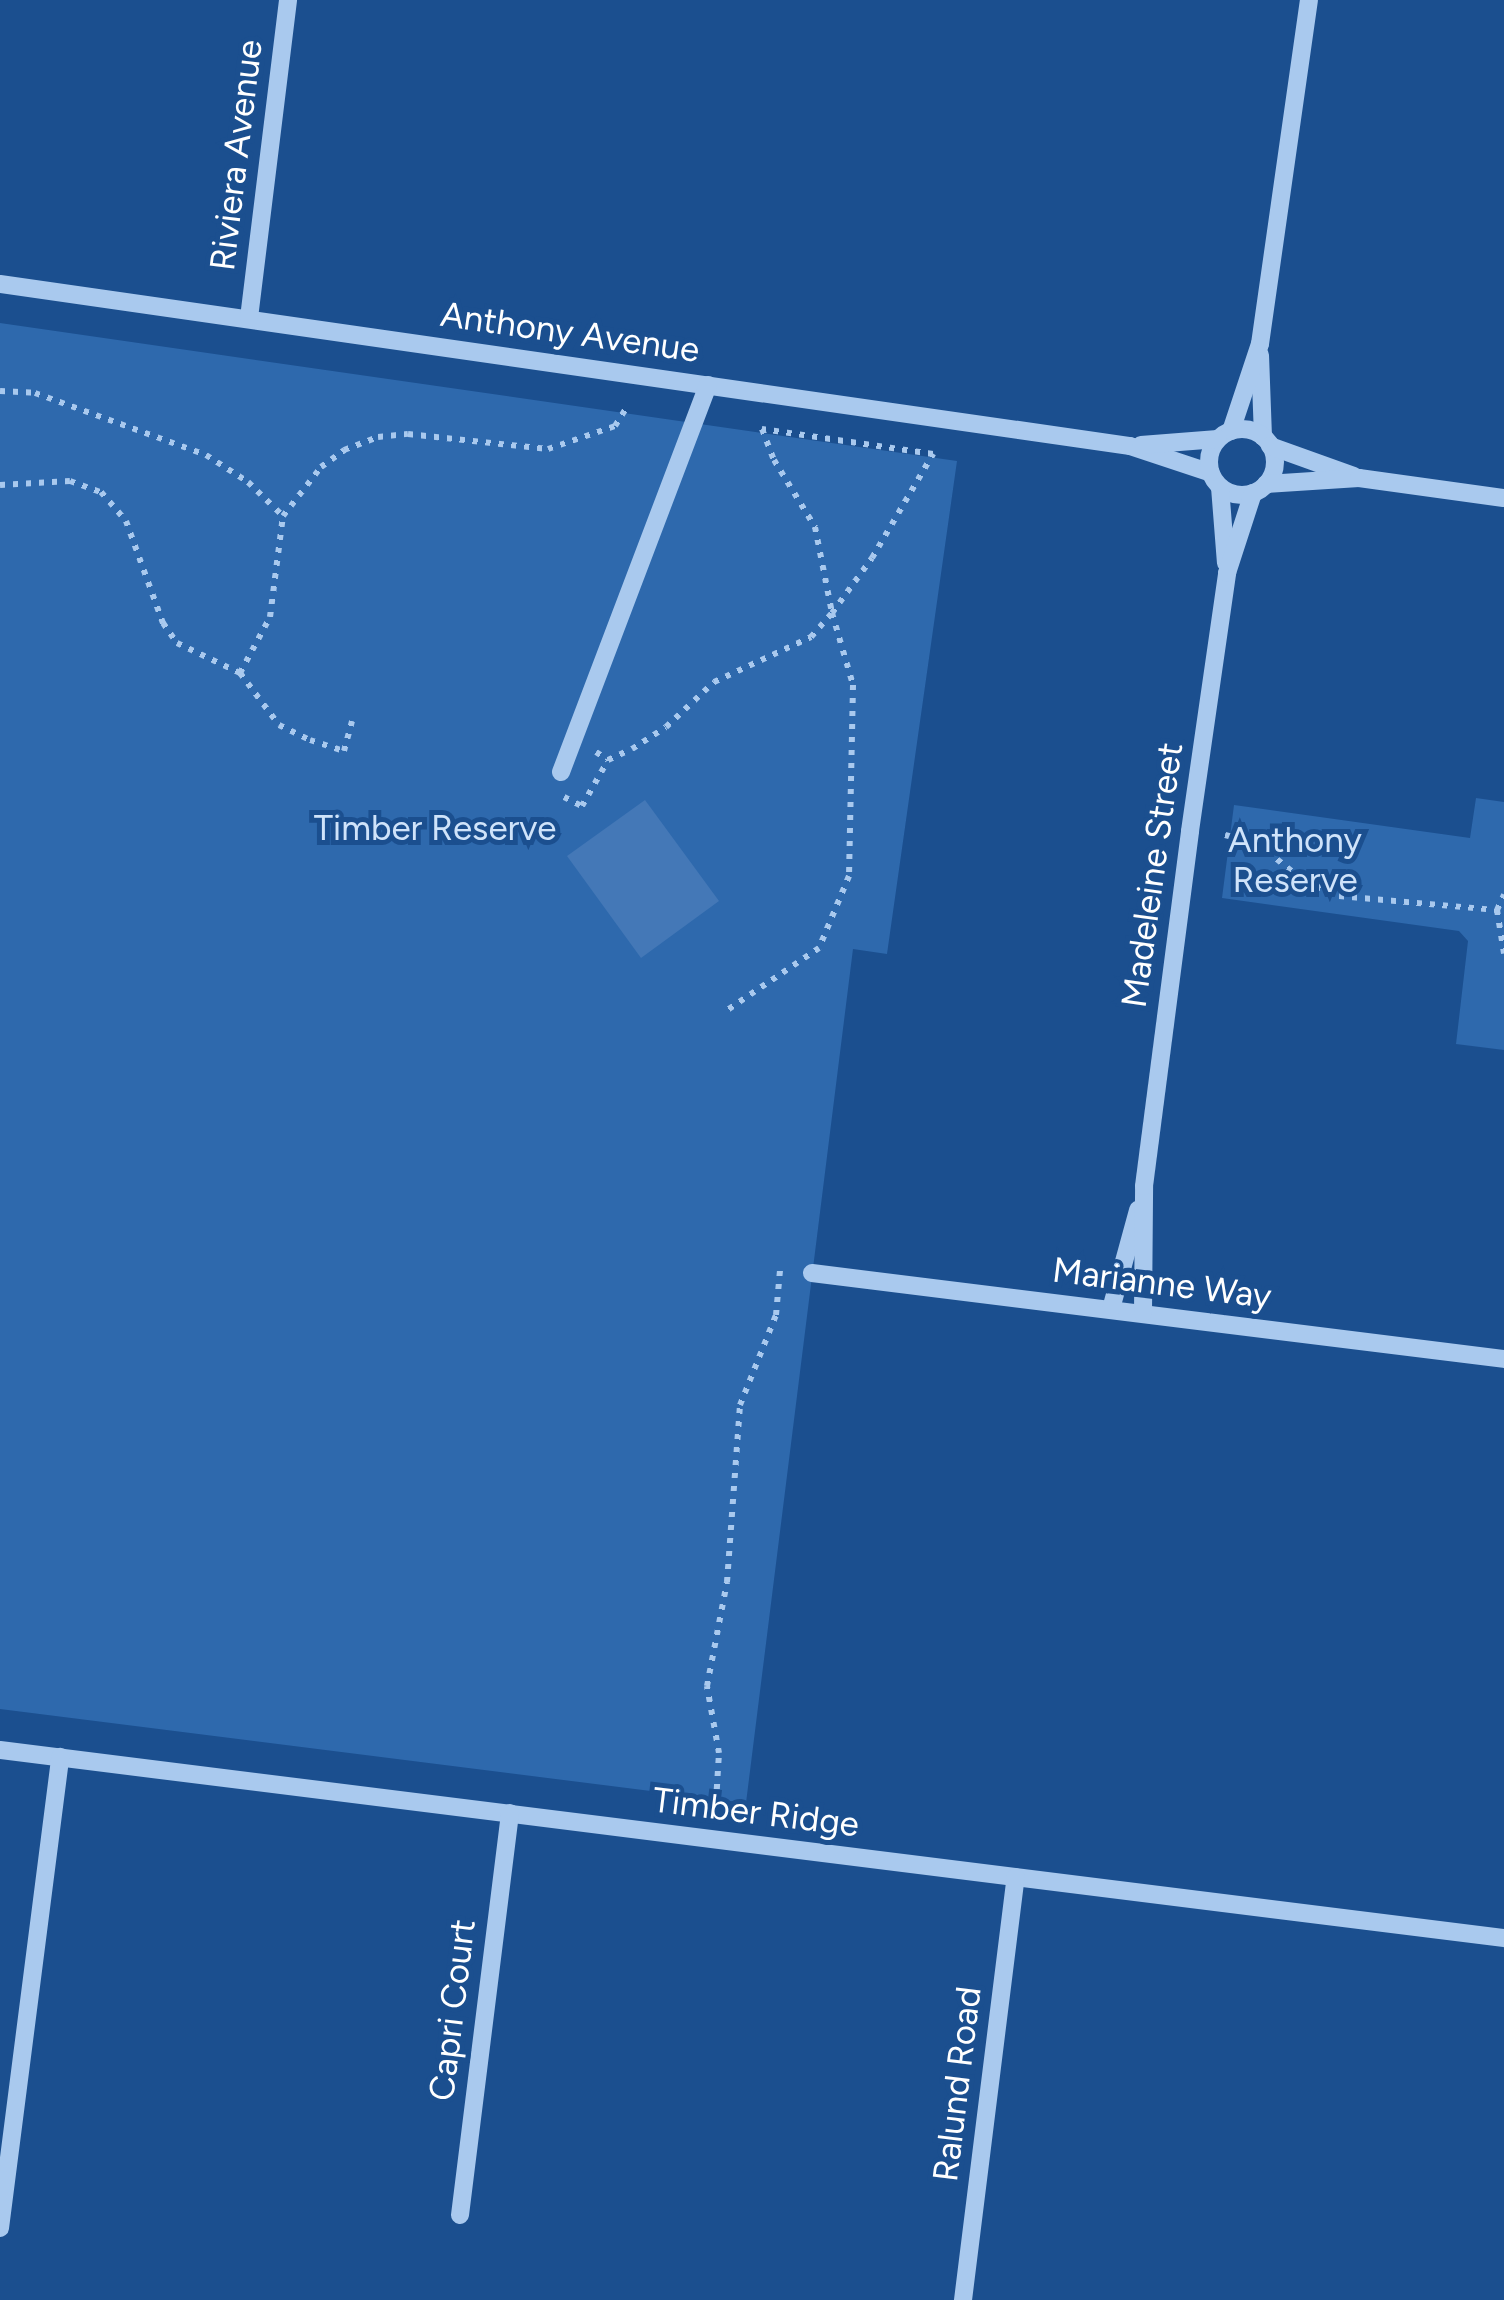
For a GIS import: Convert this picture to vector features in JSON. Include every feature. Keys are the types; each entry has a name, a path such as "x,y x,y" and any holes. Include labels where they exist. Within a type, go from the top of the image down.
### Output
{"street":[{"name":"Riviera Avenue","path":"249,318 288,0"},
{"path":"1260,489 1275,466 1267,442 1260,344 1310,0"},
{"name":"Anthony Avenue","path":"0,284 1130,446 1215,480"},
{"path":"1260,344 1225,435 1210,456 1215,480 1235,495 1359,478"},
{"path":"562,772 708,384"},
{"path":"1225,435 1243,429 1359,478 1504,498"},
{"name":"Anthony Avenue","path":"1130,446 1225,435"},
{"name":"Madeleine Street","path":"1215,480 1227,573"},
{"name":"Madeleine Street","path":"1143,1313 1144,1186 1227,573 1260,489"},
{"name":"Madeleine Street","path":"1111,1309 1144,1186"},
{"name":"Marianne Way","path":"812,1273 1504,1358"},
{"name":"Timber Ridge","path":"0,1750 1504,1938"},
{"path":"0,2228 60,1757"},
{"name":"Capri Court","path":"460,2215 510,1813"},
{"name":"Ralund Road","path":"963,2300 1016,1877"}],"path":[{"path":"0,391 35,393 206,455 248,482 283,516"},
{"path":"240,673 270,617 283,516 321,467 344,450 378,437 456,437 548,449 615,426 625,410"},
{"path":"574,738 608,760 666,727 714,682 811,637 832,613 908,504 933,454 762,429 774,460 815,527 832,613 855,702 849,876 819,948 726,1012"},
{"path":"0,485 70,481 101,492 126,521 163,623 177,644 240,673 279,725 310,740 344,750 352,721"},
{"path":"1225,834 1257,843 1304,881 1339,896 1497,910"},
{"path":"1504,894 1497,910 1504,953"},
{"path":"716,1802 720,1753 707,1686 728,1582 738,1418 776,1314 780,1270"}],"green space":[{"name":"Timber Reserve","path":"0,323 957,461 887,954 853,949 746,1803 0,1709"},
{"name":"Anthony Reserve","path":"1476,798 1504,802 1504,1050 1456,1044 1468,941 1459,931 1222,898 1234,805 1470,838"}],"building":[{"path":"645,800 719,901 641,958 567,856"}]}
